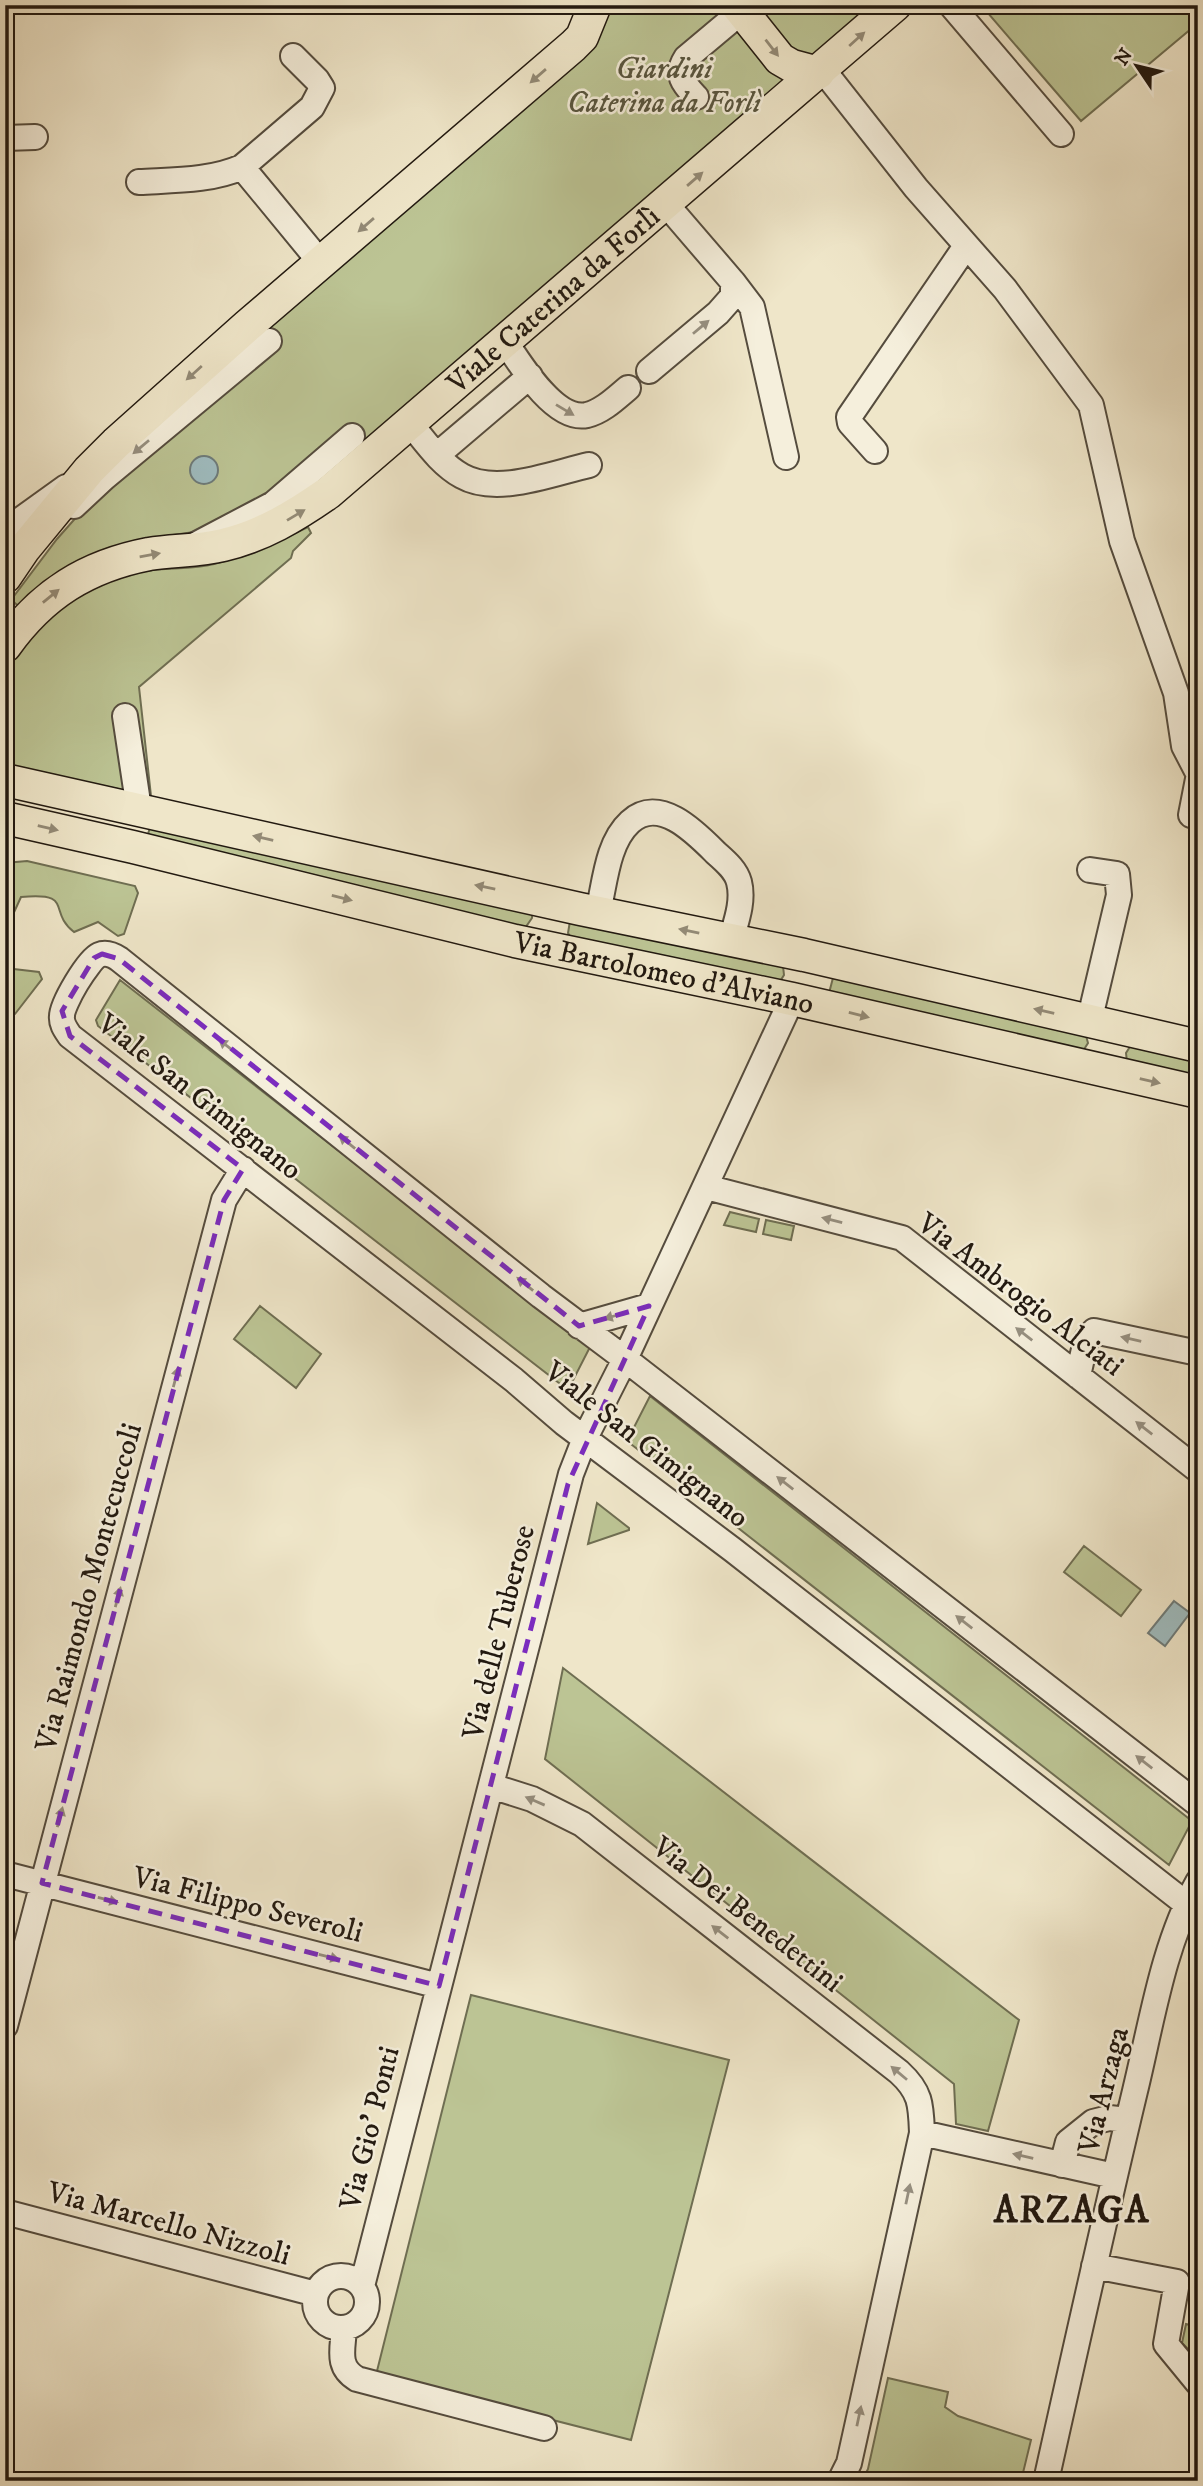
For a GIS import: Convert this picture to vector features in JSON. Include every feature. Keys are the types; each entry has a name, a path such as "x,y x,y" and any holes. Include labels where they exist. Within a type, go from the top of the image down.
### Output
{"main road":[{"path":"5,578 24,549 89,470 126,434 573,46 582,37 595,5"},
{"name":"Viale Caterina da Forlì","path":"5,646 34,611 73,580 115,563 150,554 222,546 246,538 300,513 328,493 895,5"},
{"path":"740,8 780,58 792,66 821,71"},
{"path":"5,764 20,784 139,809 142,823 141,833 133,847 5,818"},
{"path":"91,838 86,828 86,817 100,801"},
{"name":"Via Bartolomeo d'Alviano","path":"139,809 552,902 803,955 1198,1046"},
{"name":"Via Bartolomeo d'Alviano","path":"133,847 541,947 792,999 1198,1092"},
{"path":"541,947 552,902"},
{"path":"792,999 803,955"},
{"path":"1100,1024 1102,1070"}],"street":[{"path":"951,5 1061,134"},
{"path":"696,97 683,83 680,67 686,58 740,8"},
{"path":"139,182 202,177 229,173 242,167 312,107 322,88 293,56"},
{"path":"821,71 916,188 1005,289 1091,405 1122,541 1176,693 1184,746 1198,773"},
{"path":"5,138 35,137"},
{"path":"242,167 321,263"},
{"path":"666,204 751,307 786,457"},
{"path":"875,451 850,424 849,418 966,246"},
{"path":"649,371 718,313 733,296 733,282"},
{"path":"5,593 81,498 269,341"},
{"path":"505,341 552,401 575,416 598,411 628,388"},
{"path":"437,455 530,376"},
{"path":"409,422 437,455 463,477 477,482 531,480 589,465"},
{"name":"Viale Caterina da Forlì","path":"186,550 273,504 352,436"},
{"path":"5,527 16,523 89,470"},
{"path":"125,716 139,809"},
{"path":"1198,779 1191,815 1198,817"},
{"path":"598,912 614,845 630,822 642,814 655,812 680,821 705,841 735,873 740,883 740,897 731,940"},
{"path":"1090,870 1117,874 1119,895 1100,1024"},
{"name":"Viale San Gimignano","path":"1194,1899 585,1438 71,1036 61,1019 62,1011 72,990 94,958 102,954 112,955 579,1326 1198,1804"},
{"name":"Via delle Tuberose","path":"439,1986 568,1484 585,1438 625,1359 792,999"},
{"name":"Via Raimondo Montecuccoli","path":"5,2026 224,1200 243,1168"},
{"name":"Via Ambrogio Alciati","path":"706,1187 902,1238 1198,1471"},
{"path":"579,1326 649,1306"},
{"path":"1078,1376 1086,1340 1094,1331 1198,1353"},
{"name":"Via Dei Benedettini","path":"491,1786 532,1799 582,1824 899,2072 916,2091 920,2104 922,2133 849,2463 840,2481"},
{"name":"Via Filippo Severoli","path":"5,1874 439,1986"},
{"name":"Via Arzaga","path":"1046,2481 1114,2176 1168,1956 1194,1899"},
{"name":"Via Gio' Ponti","path":"344,2328 356,2323 365,2311 366,2298 362,2286 439,1986"},
{"path":"1062,2165 1068,2142 1093,2122 1110,2118 1128,2120"},
{"path":"922,2133 1114,2176"},
{"name":"Via Marcello Nizzoli","path":"5,2212 316,2294"},
{"path":"1094,2266 1177,2282 1167,2344 1198,2383"},
{"path":"362,2286 350,2278 337,2276 323,2283 316,2294 315,2303 319,2316 328,2325 344,2328 343,2366 348,2374 357,2379 544,2428"}],"highlighted area":[{"path":"102,954 119,959 579,1326 649,1306 568,1484 439,1986 42,1883 224,1200 243,1169 70,1036 62,1011 94,958"}],"green space":[{"name":"Giardini Caterina da Forlì","path":"610,5 730,5 787,83 366,447 349,428 256,507 208,530 138,540 104,550 20,607 11,600 57,539 88,504 263,328"},
{"name":"Giardini Caterina da Forlì","path":"749,5 881,5 820,58 799,59"},
{"path":"981,5 1198,5 1198,23 1081,121"},
{"path":"308,527 311,533 293,551 291,558 139,687 151,796 19,768 5,761 6,670 29,635 64,606 84,593 125,576 226,561"},
{"path":"151,824 532,912 532,918 525,928 146,841"},
{"path":"27,861 135,886 138,893 124,934 118,936 98,922 74,932 66,924 54,900 38,896 21,897 5,932 5,863"},
{"path":"570,921 783,966 784,975 779,983 571,938 568,933"},
{"path":"5,968 39,972 42,979 15,1014 9,1016 5,1013"},
{"path":"834,974 1085,1032 1088,1043 1083,1051 828,997"},
{"path":"120,980 590,1347 568,1390 98,1026 96,1020"},
{"path":"1131,1045 1198,1056 1198,1082 1127,1062 1126,1053"},
{"path":"730,1212 759,1219 756,1232 724,1225"},
{"path":"766,1220 794,1226 791,1240 763,1234"},
{"path":"260,1306 321,1354 296,1388 234,1339"},
{"path":"650,1396 1192,1821 1169,1865 627,1441"},
{"path":"597,1503 629,1530 588,1544"},
{"path":"1084,1546 1141,1590 1121,1616 1064,1572"},
{"path":"563,1668 1019,2020 988,2131 956,2124 954,2084 545,1759"},
{"path":"471,1995 729,2060 631,2440 376,2375"},
{"path":"1186,2324 1198,2327 1198,2359 1182,2343"},
{"path":"888,2378 948,2392 945,2407 958,2416 1031,2440 1021,2481 862,2481 868,2469"}],"water":[{"path":"204,456 214,460 218,470 214,480 204,484 194,480 190,470 194,460"},
{"path":"1174,1601 1190,1613 1165,1646 1148,1633"}],"district":[{"name":"ARZAGA","path":"1072,2209"}]}
